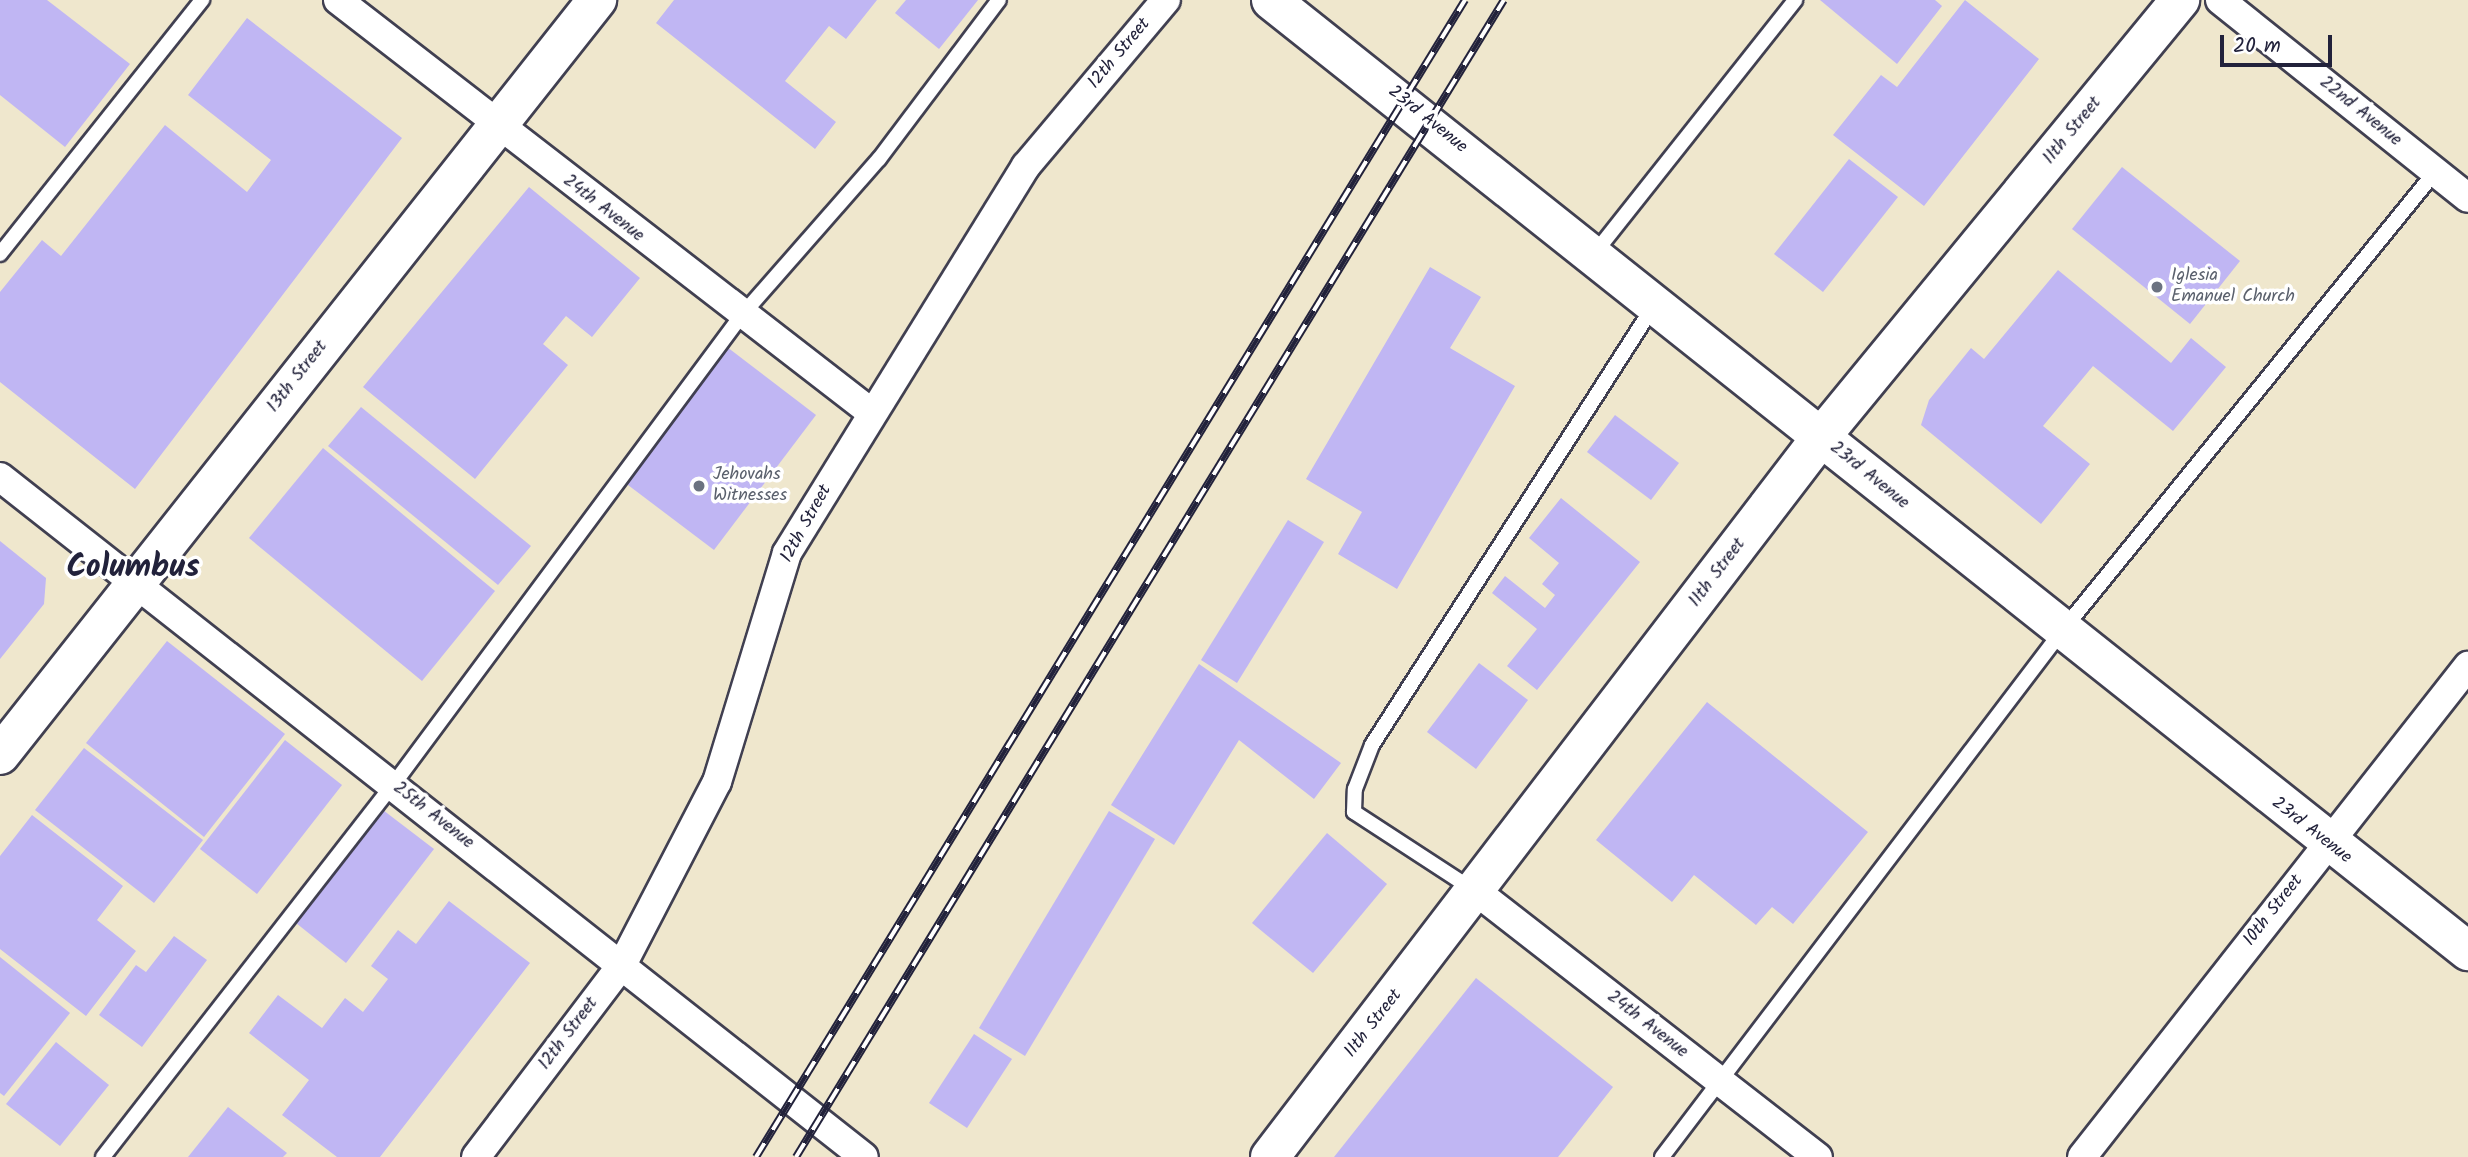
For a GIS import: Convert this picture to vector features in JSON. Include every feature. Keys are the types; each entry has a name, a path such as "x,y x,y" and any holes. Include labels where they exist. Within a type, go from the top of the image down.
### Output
{"main road":[{"name":"13th Street","path":"0,755 597,0"},
{"name":"23rd Avenue","path":"1271,0 1594,254 2326,844 2468,951"},
{"name":"11th Street","path":"1270,1157 1477,892 1821,437 2180,0"}],"street":[{"name":"24th Avenue","path":"338,0 741,316 872,413"},
{"name":"12th Street","path":"476,1157 622,965 717,782 787,553 1026,166 1166,0"},
{"name":"22nd Avenue","path":"2220,0 2468,198"},
{"name":"25th Avenue","path":"0,477 864,1157"},
{"name":"10th Street","path":"2082,1157 2468,666"},
{"name":"24th Avenue","path":"1477,892 1818,1157"}],"lane":[{"path":"0,254 202,0"},
{"path":"103,1157 393,785 741,316 879,159 999,0"},
{"path":"1594,254 1795,0"},
{"path":"1662,1157 2062,631 2435,172"},
{"path":"1477,892 1354,811 1355,789 1372,746 1654,305"}],"building":[{"path":"0,0 47,0 130,64 65,147 0,95"},
{"path":"674,0 877,0 846,39 829,26 785,81 836,122 815,149 656,23"},
{"path":"906,0 978,0 939,49 895,13"},
{"path":"1820,0 1935,0 1942,6 1897,64"},
{"path":"1965,0 2039,59 1924,206 1833,135 1881,75 1897,87"},
{"path":"247,18 402,138 135,489 0,382 0,292 42,240 61,256 165,125 247,192 271,160 188,95"},
{"path":"1849,159 1898,197 1823,292 1774,254"},
{"path":"2122,167 2240,261 2190,324 2072,229"},
{"path":"529,187 640,278 592,337 566,316 543,344 568,365 475,479 363,387"},
{"path":"1430,267 1481,297 1450,348 1515,386 1397,589 1338,554 1362,512 1306,479"},
{"path":"2058,270 2171,363 2191,338 2226,367 2173,431 2093,366 2043,426 2090,464 2041,524 1921,425 1929,400 1971,348 1984,359"},
{"path":"727,347 816,415 714,550 624,482"},
{"path":"361,407 531,546 498,585 328,446"},
{"path":"1615,415 1679,463 1651,500 1587,452"},
{"path":"323,448 495,591 422,681 249,538"},
{"path":"1561,498 1640,562 1537,690 1507,666 1537,629 1492,593 1505,576 1545,608 1555,595 1542,584 1559,563 1529,538"},
{"path":"1288,520 1324,542 1237,683 1201,660"},
{"path":"0,541 46,578 44,604 0,659"},
{"path":"167,641 285,734 204,837 86,743"},
{"path":"1479,663 1528,700 1476,769 1427,732"},
{"path":"1199,664 1341,763 1314,799 1239,740 1174,845 1111,805"},
{"path":"1707,702 1868,832 1793,924 1772,907 1756,925 1694,875 1672,902 1596,840"},
{"path":"285,740 342,785 257,894 200,849"},
{"path":"84,748 203,840 154,903 35,810"},
{"path":"379,807 434,849 346,963 291,919"},
{"path":"1109,811 1155,839 1025,1056 979,1028"},
{"path":"32,815 123,886 97,920 136,951 86,1016 0,949 0,856"},
{"path":"1327,833 1387,884 1313,973 1252,923"},
{"path":"449,901 530,963 380,1157 337,1157 282,1115 309,1080 249,1033 278,995 322,1028 345,998 363,1012 388,979 371,966 398,930 416,944"},
{"path":"174,936 207,960 142,1047 99,1015 136,965 146,972"},
{"path":"0,957 70,1013 4,1096 0,1093"},
{"path":"1476,978 1613,1087 1558,1157 1334,1157"},
{"path":"974,1034 1012,1059 967,1128 929,1103"},
{"path":"56,1042 109,1085 60,1146 6,1104"},
{"path":"228,1107 287,1153 283,1157 188,1157"}],"railway":[{"path":"756,1157 1465,0"},
{"path":"796,1157 1504,0"}],"place":[{"name":"Iglesia Emanuel Church","path":"2157,287"},
{"name":"Jehovahs Witnesses","path":"699,486"}],"district":[{"name":"Columbus","path":"133,568"}]}
